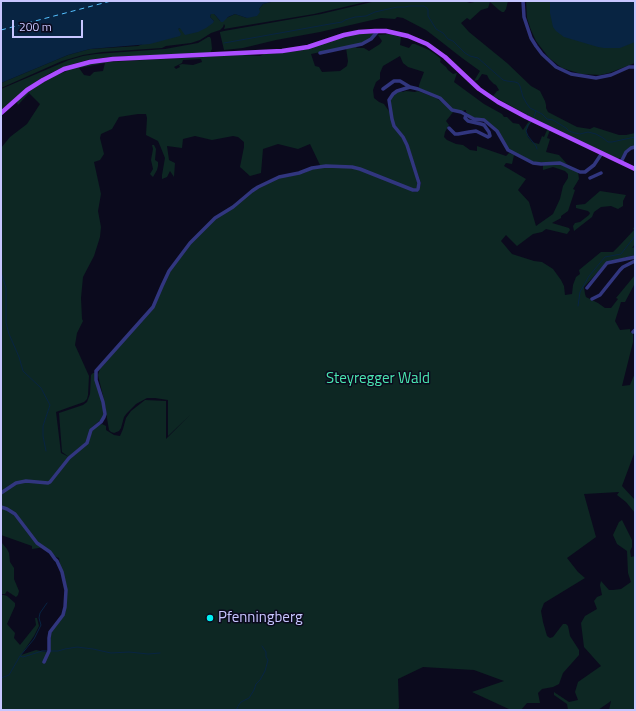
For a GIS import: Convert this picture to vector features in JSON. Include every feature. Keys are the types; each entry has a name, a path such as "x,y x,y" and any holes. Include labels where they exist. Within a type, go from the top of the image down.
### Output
{"main road":[{"path":"1,113 37,83 59,71 83,63 112,59 282,51 308,47 364,31 378,31 402,34 427,44 445,57 479,89 498,102 635,169"}],"street":[{"path":"523,1 524,17 531,38 542,54 556,67 570,74 596,78 611,75 629,67 635,67"},
{"path":"320,53 362,44 371,39 378,31"},
{"path":"383,89 394,81 400,81 410,87 437,97 449,108 474,119 486,121 497,130 508,150 534,163 560,163 580,172 585,172 594,165 602,154"},
{"path":"1,493 16,483 26,481 50,482 69,458 87,443 91,430 101,422 104,417 103,402 96,380 96,371 153,307 170,271 190,243 215,218 235,206 252,191 283,176 295,174 316,167 326,166 352,167 360,169 413,190 417,190 419,184 407,145 403,137 394,126 389,102 393,94 410,87"},
{"path":"449,128 455,134 473,131 488,137 490,136 484,125 468,121 465,118 466,115"},
{"path":"621,162 626,152 635,147"},
{"path":"590,178 601,173"},
{"path":"587,288 607,263 635,257"},
{"path":"592,299 600,295 620,270 635,261"},
{"path":"1,507 15,514 37,543 50,552 55,558 62,572 66,590 65,607 63,615 50,632 49,651 44,662"}],"green space":[{"path":"280,1 370,1 314,14 224,29 224,24 220,30 191,43 166,46 162,48 102,52 83,55 62,61 1,88 1,83 68,55 90,49 138,46 180,28 214,21 210,17 211,14 214,14 220,21 235,14 247,18 263,4"},
{"path":"376,1 464,1 470,3 479,1 508,1 504,12 499,10 490,2 488,8 481,10 470,20 467,18 461,23 469,32 507,63 531,86 540,91 548,112 577,127 590,129 594,127 619,135 635,133 635,146 626,150 621,158 618,159 533,118 493,96 499,90 487,75 482,74 478,80 474,81 480,71 426,30 403,18 381,18 243,48 224,50 220,32 321,14"},
{"path":"526,1 635,1 635,63 600,75 581,74 562,68 549,58 536,41 527,18"},
{"name":"Steyregger Wald","path":"364,33 375,34 360,44 311,54 315,66 319,67 322,72 340,71 347,66 348,61 346,48 364,48 369,51 382,41 378,35 388,34 401,37 400,45 409,48 412,44 415,44 435,54 441,59 440,62 448,70 453,74 457,73 454,82 484,104 502,114 504,117 507,117 513,123 519,124 523,130 529,121 531,122 526,131 532,142 539,144 542,136 544,137 547,130 550,130 547,138 550,139 546,152 559,155 567,164 557,162 534,162 510,150 505,145 499,132 486,120 471,117 466,110 463,112 452,109 443,99 419,88 424,72 408,67 403,63 400,56 383,66 380,73 380,79 376,82 373,90 374,98 384,104 391,114 391,98 400,90 402,92 418,91 436,98 449,109 454,111 446,121 449,125 444,137 447,140 463,145 470,150 477,151 477,146 506,156 509,153 514,155 512,164 506,163 504,166 526,179 518,190 529,202 536,226 553,214 560,199 563,186 568,178 568,174 565,171 553,167 543,170 543,165 561,165 578,172 579,179 573,189 575,190 568,211 561,216 561,218 552,223 569,228 570,230 567,234 546,229 542,232 533,234 517,246 506,235 501,241 512,254 542,262 553,269 564,286 565,295 572,294 576,277 580,274 579,270 601,252 613,252 634,230 633,228 635,227 635,244 632,248 635,247 635,255 606,263 584,287 586,297 605,308 611,308 618,299 616,298 635,275 634,285 625,302 621,302 615,321 620,330 630,329 630,332 633,333 633,342 622,386 630,385 635,373 635,451 622,486 635,500 635,513 626,502 617,495 619,492 584,494 596,537 567,558 585,578 544,603 541,611 547,636 550,638 553,637 563,624 566,624 568,626 570,636 579,650 579,655 563,673 559,684 542,689 538,693 540,703 527,703 521,710 511,710 472,692 504,681 474,670 423,667 398,679 399,708 397,710 1,710 1,595 7,596 15,603 7,624 15,633 14,638 20,645 36,625 35,618 37,618 39,626 21,655 36,650 50,653 51,631 63,617 67,601 66,583 59,558 45,547 32,549 32,546 1,535 1,148 10,137 27,124 40,104 29,93 18,105 18,100 32,89 55,76 76,67 92,63 242,55 260,56 264,54 303,50 347,36","holes":["201,59 202,62 193,65 182,64 176,69 174,67 182,63 183,60","105,63 103,71 94,72 90,76 84,75 79,68","146,114 146,135 158,141 165,158 162,179 167,177 170,171 174,177 175,163 169,160 167,146 182,148 183,139 195,136 212,140 233,136 238,137 244,142 240,167 250,176 261,173 263,149 278,144 298,149 310,144 320,165 351,166 412,189 416,189 418,182 406,144 400,135 401,133 408,143 421,183 419,190 415,192 366,172 352,168 322,167 286,177 284,175 268,181 253,188 239,201 216,216 199,232 180,255 167,274 153,306 100,369 98,375 109,430 111,432 114,433 119,431 127,413 136,404 147,398 168,400 168,436 190,415 166,439 166,401 145,400 131,411 126,418 120,436 114,435 106,430 106,426 102,424 97,426 92,429 88,443 71,458 61,453 56,412 84,402 88,395 89,376 75,345 77,333 83,321 81,298 83,277 94,256 100,237 101,227 98,211 101,194 94,162 100,160 104,154 100,138 101,134 112,129 119,117"]},
{"path":"208,37 211,39 212,49 210,53 110,57 87,60 70,65 50,73 31,85 1,110 1,89 69,60 96,54 165,49 198,43"},
{"path":"152,145 154,145 156,149 155,160 158,162 157,170 153,177 150,174 153,169 151,160 153,149"},
{"path":"600,191 626,195 623,201 623,206 618,209 611,206 601,207 594,212 592,217 574,231 573,226 575,223 580,222 590,213 588,211 576,208 576,205 585,204"},
{"path":"95,373 104,411 103,418 92,427 86,443 69,457 62,452 59,413 83,405 87,402 90,394 91,375"},
{"path":"622,520 632,540 632,547 630,551 631,557 635,556 635,710 609,710 611,701 598,710 568,710 567,704 554,695 554,692 569,702 578,700 575,692 578,682 601,666 584,647 581,623 585,616 597,609 594,601 597,597 602,595 600,585 601,581 609,590 621,589 631,582 628,573 627,551 617,544 613,535 619,522"},
{"path":"1,543 7,549 10,562 14,568 14,579 19,591 16,597 7,591 5,594 1,594"}],"water":[{"path":"1,1 280,1 263,4 259,9 260,12 257,16 247,18 235,14 221,22 214,14 211,14 210,17 214,21 213,23 198,32 185,35 180,28 178,29 181,34 180,36 150,44 90,49 68,55 1,83"},
{"path":"550,1 635,1 635,42 620,48 604,48 564,37 553,27 550,13"}],"waterway":[{"path":"224,43 342,22 355,17 366,16 375,12 397,7 424,6 427,8 428,16 436,29 443,33 448,39 453,41 465,53 478,58 503,80 518,83 523,97 530,108 542,114 547,119 553,120 569,131 580,134 588,132 596,134 608,142 635,137"},
{"path":"534,117 536,111"},
{"path":"531,122 526,131 537,149"},
{"path":"578,306 580,292 589,276 605,257 621,254 635,236"},
{"path":"1,272 6,288 6,323 9,334 19,357 23,371 41,388 50,405 43,426 46,451"},
{"path":"20,656 34,639 41,625 39,618 40,613 47,603"},
{"path":"238,706 241,702 249,698 265,671 268,660 266,657 266,652 262,646"},
{"path":"50,651 77,647 111,653 160,653"},
{"path":"1,678 9,675 20,656 23,657 42,651 48,651"}],"ferry route":[{"path":"1,30 111,1"}],"place":[{"name":"Pfenningberg","path":"210,618"}]}
